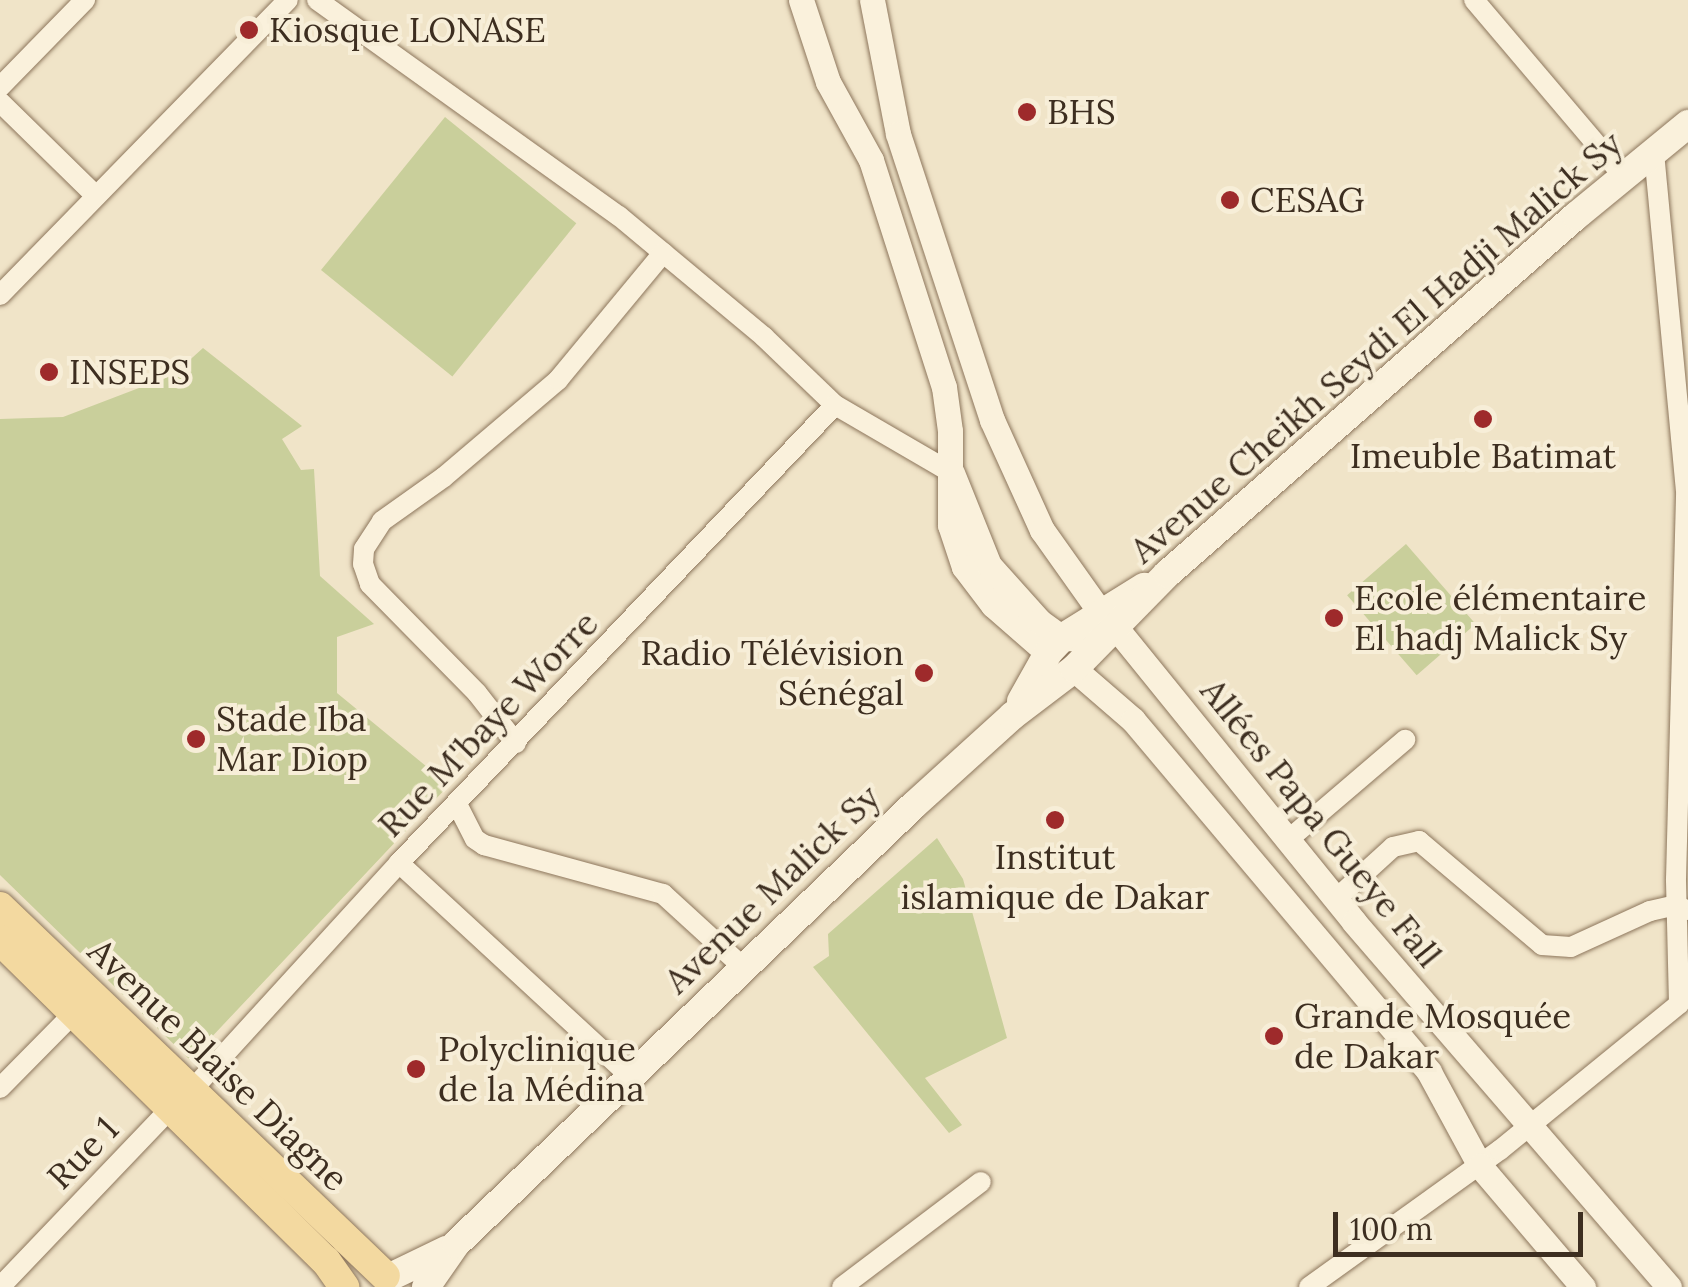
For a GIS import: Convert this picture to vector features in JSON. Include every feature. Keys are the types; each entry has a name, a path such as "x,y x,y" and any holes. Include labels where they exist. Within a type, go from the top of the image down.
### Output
{"main road":[{"name":"Avenue Cheikh Seydi El Hadji Malick Sy","path":"1109,621 1576,216 1688,124"},
{"path":"1074,669 1055,646 1109,621"},
{"name":"Avenue Malick Sy","path":"426,1287 456,1244 743,968 1012,716 1074,669 1109,621"},
{"name":"Avenue Malick Sy","path":"1012,716 1055,646"},
{"name":"Avenue Blaise Diagne","path":"0,907 181,1100 326,1261 344,1287"},
{"name":"Avenue Blaise Diagne","path":"0,940 74,1014 181,1100 385,1282"},
{"name":"Avenue Malick Sy","path":"385,1282 456,1244"}],"street":[{"path":"0,88 86,0"},
{"path":"0,294 288,0"},
{"path":"316,0 509,134 663,253 764,337 835,404 952,473"},
{"path":"801,0 828,82 871,160 944,387 952,473 989,565 1055,646"},
{"path":"1474,0 1625,178"},
{"name":"Allées Papa Gueye Fall","path":"876,2 898,134 992,420 1042,530 1109,621 1336,899 1668,1287"},
{"path":"0,102 96,196"},
{"path":"1309,1287 1480,1166 1679,1004 1686,491 1654,153"},
{"path":"516,743 478,694 370,584 363,564 364,549 392,512 444,477 558,380 663,253"},
{"name":"Rue M'baye Worre","path":"181,1100 399,863 835,404"},
{"path":"1074,669 1133,720 1428,1072 1480,1166 1583,1287"},
{"path":"1289,840 1405,740"},
{"path":"457,804 475,839 484,845 663,894 743,968"},
{"path":"1336,899 1393,847 1419,840 1542,945 1571,947 1619,923 1682,908"},
{"path":"399,863 630,1076"},
{"path":"0,1088 74,1014"},
{"name":"Rue 1","path":"0,1287 181,1100"},
{"path":"842,1287 981,1182"}],"green space":[{"path":"445,117 576,223 452,376 321,270"},
{"name":"Stade Iba Mar Diop","path":"203,348 302,426 282,439 301,470 314,469 320,576 374,624 337,637 337,693 449,785 190,1060 0,875 0,419 63,417 173,375"},
{"path":"1406,544 1476,624 1417,675 1347,595"},
{"path":"937,838 963,879 1007,1038 925,1078 962,1125 949,1133 813,967 829,956 828,934"}],"place":[{"name":"Kiosque LONASE","path":"249,30"},
{"name":"BHS","path":"1027,112"},
{"name":"CESAG","path":"1230,200"},
{"name":"INSEPS","path":"49,372"},
{"name":"Imeuble Batimat","path":"1483,419"},
{"name":"Ecole élémentaire El hadj Malick Sy","path":"1334,618"},
{"name":"Radio Télévision Sénégal","path":"924,673"},
{"name":"Stade Iba Mar Diop","path":"196,739"},
{"name":"Institut islamique de Dakar","path":"1055,820"},
{"name":"Grande Mosquée de Dakar","path":"1274,1036"},
{"name":"Polyclinique de la Médina","path":"416,1069"}]}
